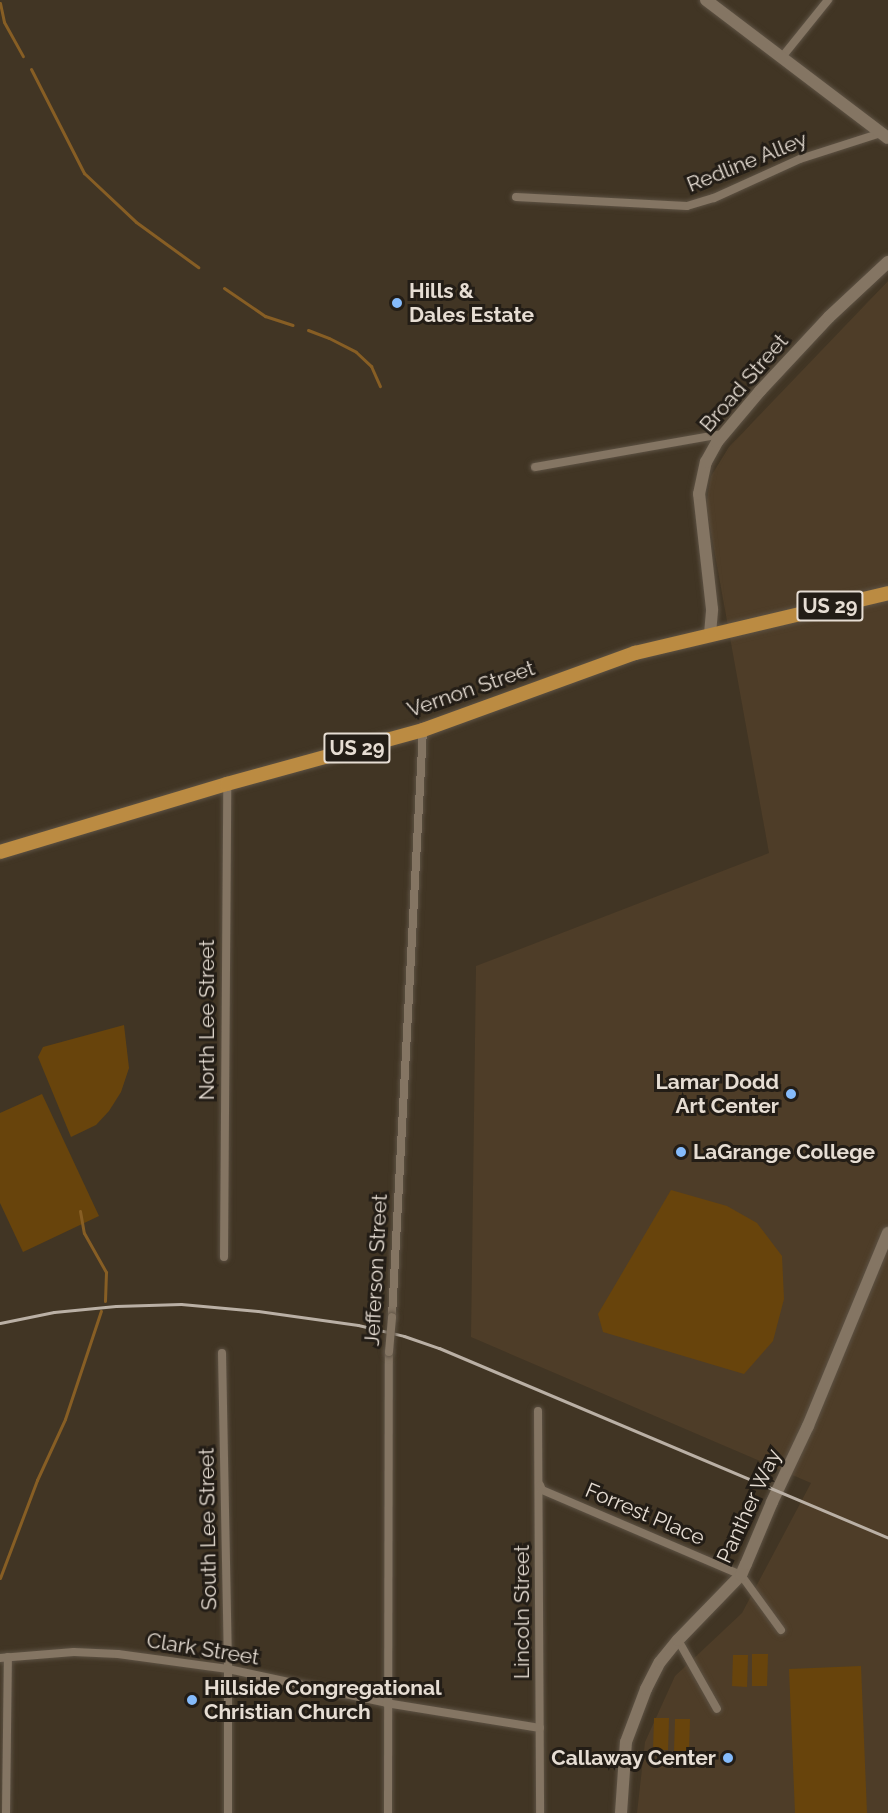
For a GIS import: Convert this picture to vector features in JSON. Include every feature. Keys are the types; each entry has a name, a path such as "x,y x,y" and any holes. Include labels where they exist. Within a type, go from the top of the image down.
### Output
{"main road":[{"name":"Vernon Street","path":"0,852 227,784 423,730 635,653 888,593"}],"street":[{"path":"706,0 783,56 884,136"},
{"path":"783,56 828,0"},
{"name":"Redline Alley","path":"516,197 687,206 714,198 800,159 884,136"},
{"name":"Broad Street","path":"710,634 712,609 699,494 706,462 723,434 829,317 888,262"},
{"path":"535,467 723,434"},
{"name":"Jefferson Street","path":"388,1813 386,1703 389,1352 423,730"},
{"name":"North Lee Street","path":"224,1257 227,784"},
{"name":"Panther Way","path":"621,1813 623,1763 632,1723 660,1662 678,1640 741,1575 808,1426 888,1233"},
{"name":"South Lee Street","path":"222,1353 228,1669 228,1813"},
{"name":"Lincoln Street","path":"538,1412 540,1813"},
{"name":"Forrest Place","path":"540,1485 542,1490 741,1575"},
{"path":"741,1575 781,1630"},
{"path":"678,1640 717,1709"},
{"name":"Clark Street","path":"4,1658 74,1652 118,1654 228,1669 386,1703 540,1728"},
{"path":"4,1658 6,1813"}],"shaded area":[{"name":"LaGrange College","path":"888,281 888,1813 637,1813 645,1742 675,1676 742,1613 811,1483 471,1337 476,966 769,853 706,505 711,476 729,447"},
{"path":"124,1025 129,1068 121,1092 109,1111 96,1125 71,1137 38,1057 43,1047"},
{"path":"42,1094 99,1216 23,1252 0,1203 0,1113"},
{"path":"671,1190 727,1206 757,1223 782,1256 784,1299 773,1341 744,1374 603,1332 598,1314"},
{"path":"752,1654 768,1654 767,1686 752,1686"},
{"path":"733,1655 748,1655 747,1687 732,1686"},
{"path":"861,1666 867,1813 795,1813 789,1669"},
{"path":"654,1718 669,1718 668,1750 653,1750"},
{"path":"675,1719 690,1719 689,1751 674,1751"}],"waterway":[{"path":"0,3 4,22 23,56"},
{"path":"31,69 84,173 136,222 198,267"},
{"path":"224,288 265,316 293,325"},
{"path":"308,330 356,352 371,366 380,386"},
{"path":"80,1211 84,1233 106,1272 105,1301"},
{"path":"0,1578 37,1480 65,1419 101,1311"}],"railway":[{"path":"0,1323 54,1312 116,1306 181,1304 258,1311 358,1325 404,1336 439,1348 888,1538"}],"place":[{"name":"Hills & Dales Estate","path":"397,303"},
{"name":"Lamar Dodd Art Center","path":"791,1094"},
{"name":"LaGrange College","path":"681,1152"},
{"name":"Hillside Congregational Christian Church","path":"192,1700"},
{"name":"Callaway Center","path":"728,1758"}]}
